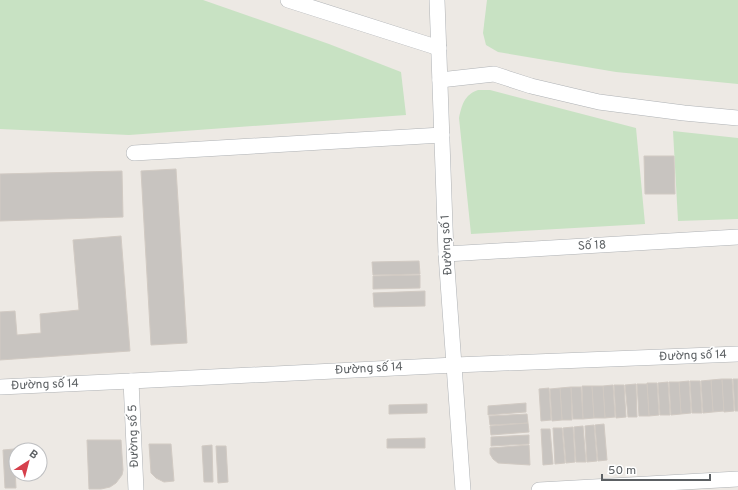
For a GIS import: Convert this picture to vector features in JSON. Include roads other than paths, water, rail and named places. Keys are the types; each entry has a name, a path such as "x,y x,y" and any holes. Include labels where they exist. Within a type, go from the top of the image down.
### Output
{"street":[{"path":"288,0 439,48"},
{"name":"Đường số 1","path":"437,0 446,254 463,490"},
{"path":"440,80 494,74 531,86 599,102 684,113 738,118"},
{"path":"134,153 442,135"},
{"name":"Số 18","path":"446,254 738,237"},
{"name":"Đường số 14","path":"0,387 455,365 738,354"},
{"name":"Đường số 5","path":"131,381 136,490"},
{"path":"538,490 738,479"}]}
